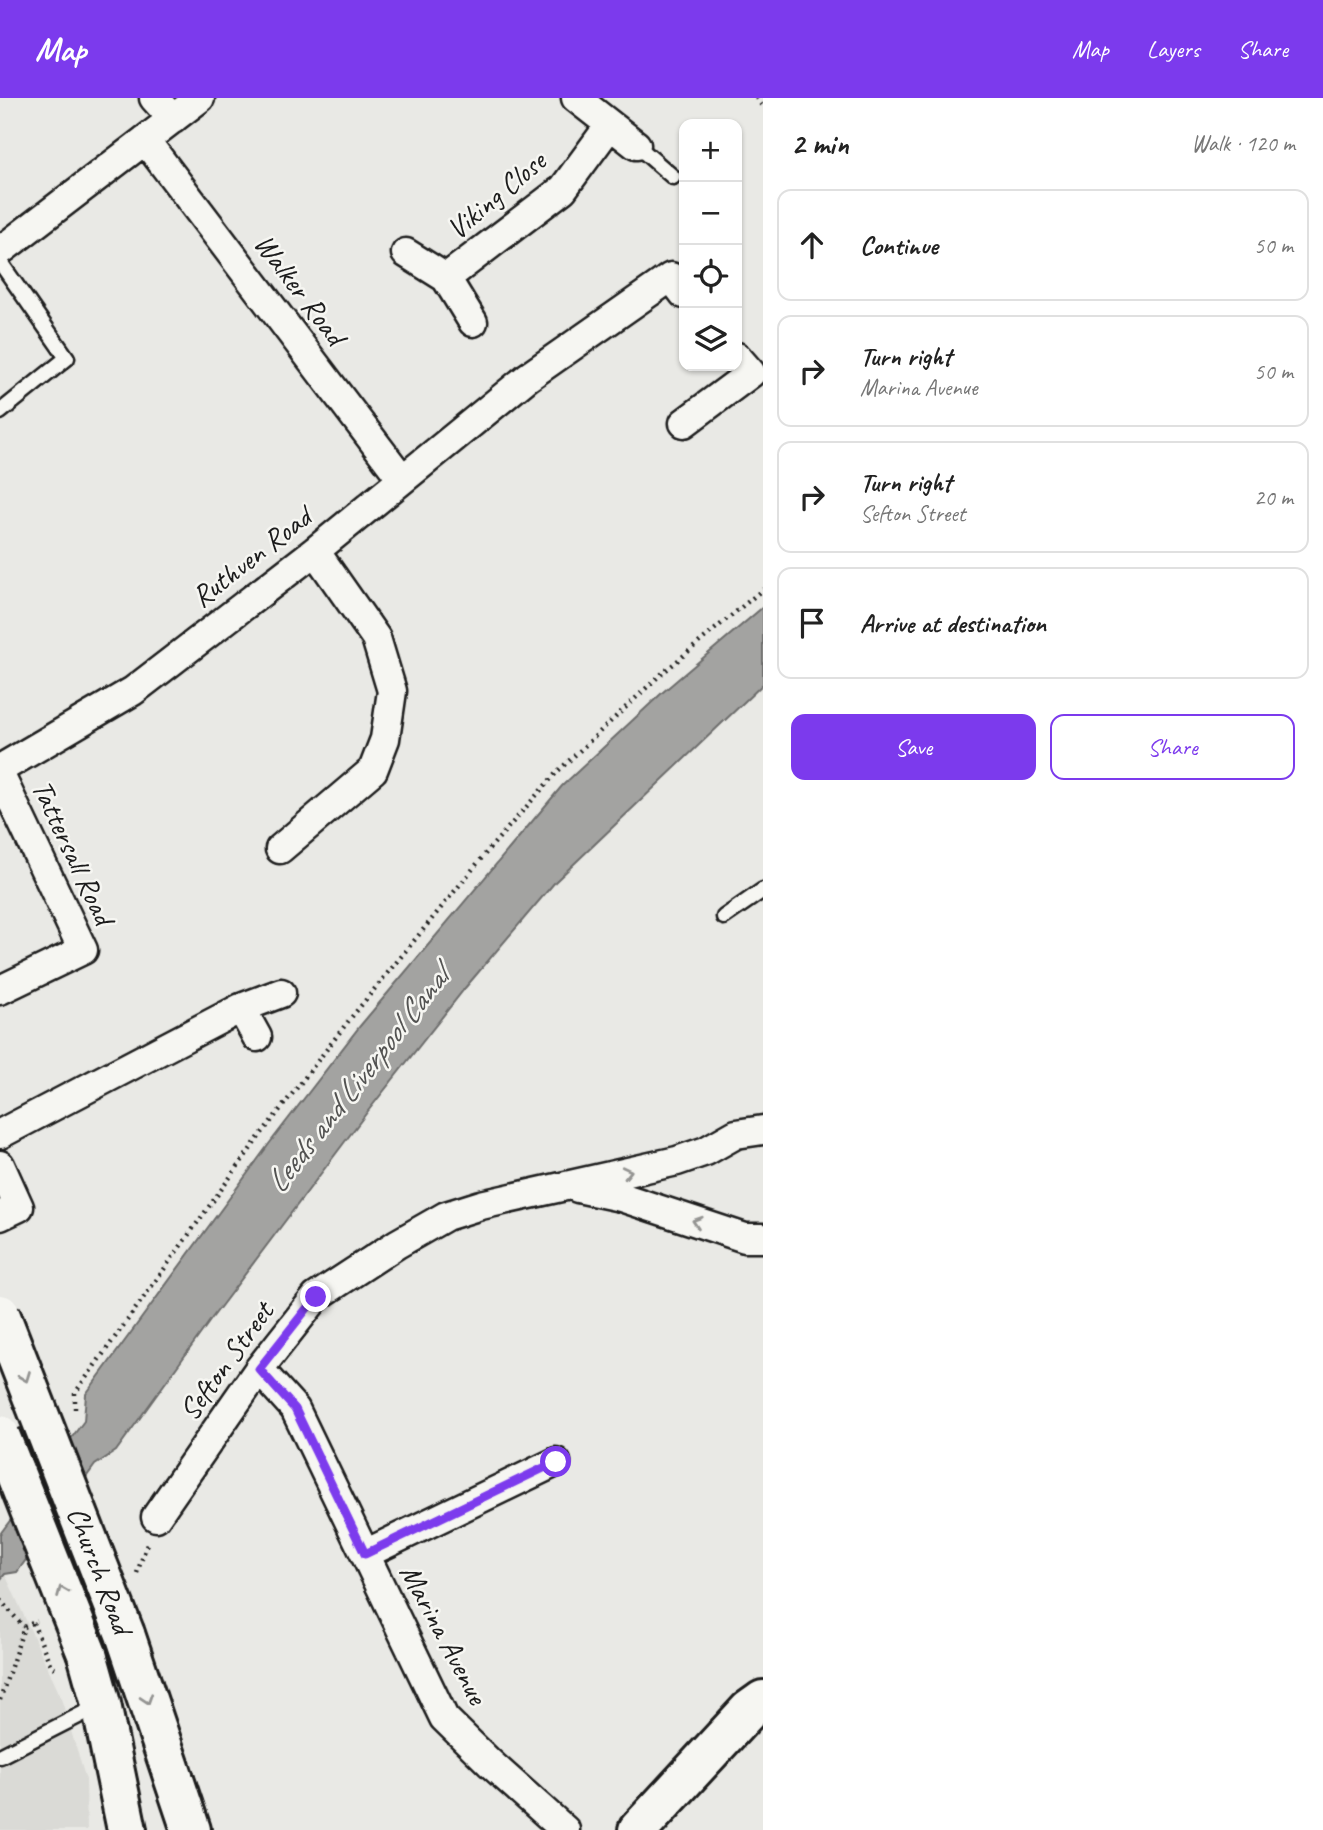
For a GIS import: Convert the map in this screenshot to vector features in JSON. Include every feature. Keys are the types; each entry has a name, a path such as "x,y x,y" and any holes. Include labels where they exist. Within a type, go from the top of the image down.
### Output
{"main road":[{"name":"Church Road","path":"0,1314 125,1634 191,1830"},
{"name":"Church Road","path":"0,1435 69,1660 101,1704 127,1830"},
{"path":"638,1830 749,1710 763,1700"}],"street":[{"path":"0,251 145,140 164,108 200,98"},
{"path":"576,98 636,145"},
{"name":"Viking Close","path":"446,278 563,189 610,125"},
{"name":"Walker Road","path":"145,140 402,479"},
{"name":"Viking Close","path":"406,253 446,278 473,322"},
{"name":"Ruthven Road","path":"0,769 133,691 315,551 528,377 671,277 679,287"},
{"path":"684,423 751,373 742,363"},
{"path":"280,849 373,770 385,739 392,691 376,638 315,551"},
{"name":"Tattersall Road","path":"0,775 83,950 0,990"},
{"path":"0,1134 241,1008 281,993"},
{"path":"241,1008 257,1037"},
{"name":"Sefton Street","path":"156,1517 259,1369 316,1297 397,1244 446,1216 481,1205 677,1161 706,1151 736,1134 763,1130"},
{"path":"0,1166 19,1207 0,1216"},
{"name":"Sefton Street","path":"561,1187 611,1194 745,1238 763,1238"},
{"name":"Marina Avenue","path":"259,1369 295,1409 444,1718 565,1830"},
{"path":"365,1554 556,1462"}],"lane":[{"path":"636,145 673,177"},
{"path":"0,262 67,358 0,412"},
{"path":"724,917 763,890"},
{"path":"0,1756 101,1704"}],"path":[{"path":"756,98 763,107"},
{"path":"75,1413 75,1393 259,1137 437,911 556,772 658,677 763,589"},
{"path":"0,1600 24,1627"},
{"path":"0,1700 24,1627 35,1622 69,1660"}],"shaded area":[{"path":"5,1574 60,1695 86,1780 87,1830 0,1830 0,1580"}],"water":[{"name":"Leeds and Liverpool Canal","path":"763,607 763,684 555,882 465,988 368,1111 116,1451 95,1465 17,1572 5,1574 0,1580 0,1534 84,1421 86,1394 269,1144 360,1026 562,786 663,692"}],"route":[{"path":"316,1297 259,1369 295,1409 365,1554 556,1462"}]}
